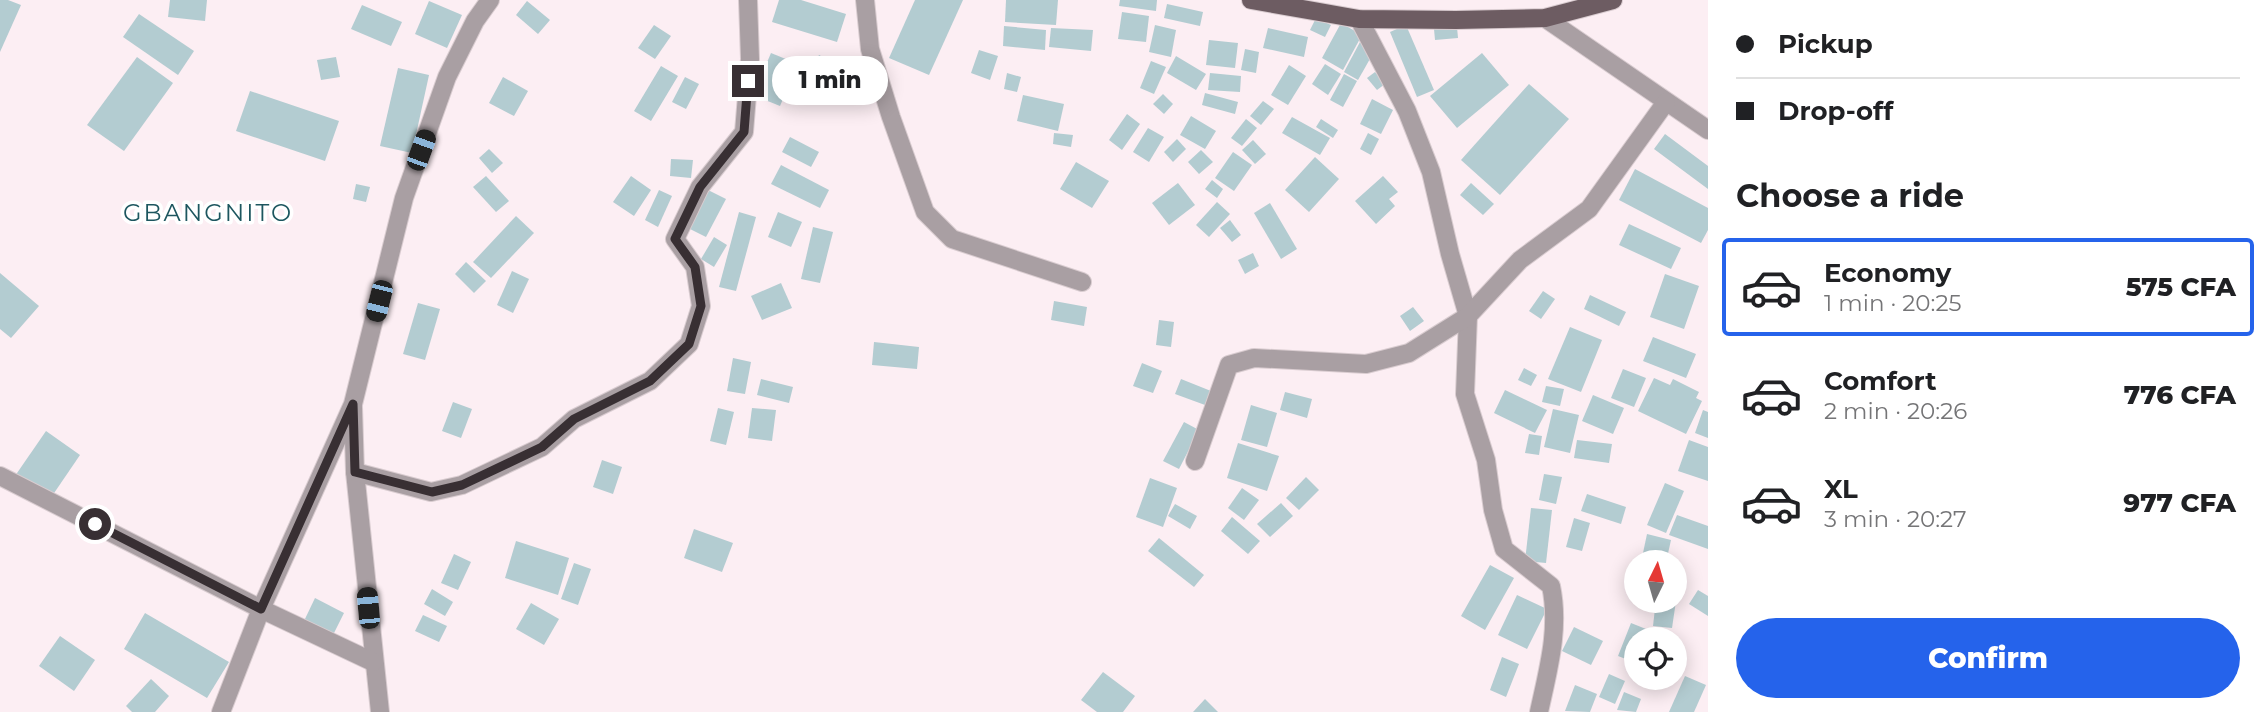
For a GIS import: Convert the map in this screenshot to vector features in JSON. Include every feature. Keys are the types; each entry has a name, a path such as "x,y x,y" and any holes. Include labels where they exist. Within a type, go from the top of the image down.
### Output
{"main road":[{"path":"1251,0 1359,19 1456,20 1545,18 1613,0"}],"street":[{"path":"221,712 261,609 353,404 404,198 447,77 475,21 490,0"},
{"path":"355,472 432,492 462,485 542,447 574,419 650,381 689,344 701,306 695,267 675,239 700,187 744,132 750,59 748,0"},
{"path":"865,0 870,49 925,212 951,239 1082,282"},
{"path":"1545,18 1708,130"},
{"path":"1359,19 1407,111 1431,172 1468,316 1465,394 1486,460 1493,510 1504,550 1551,586 1556,610 1552,650 1539,712"},
{"path":"1195,461 1229,365 1254,358 1366,364 1409,353 1468,316 1520,260 1589,209 1666,102"},
{"path":"353,404 355,472 380,712"},
{"path":"0,475 261,609 373,662"}],"building":[{"path":"0,0 21,5 0,52"},
{"path":"170,0 207,0 205,21 168,17"},
{"path":"779,0 801,0 846,14 837,42 772,22"},
{"path":"915,0 963,0 929,75 889,58"},
{"path":"1006,0 1058,0 1056,25 1005,22"},
{"path":"1120,0 1157,0 1156,11 1119,6"},
{"path":"429,1 462,15 447,48 415,34"},
{"path":"527,1 550,20 538,34 516,15"},
{"path":"1167,4 1203,12 1200,26 1164,18"},
{"path":"362,5 402,22 391,46 351,29"},
{"path":"1122,12 1149,16 1146,42 1118,39"},
{"path":"139,14 194,51 178,75 123,37"},
{"path":"1316,18 1331,25 1325,37 1310,30"},
{"path":"1341,23 1362,35 1343,70 1322,58"},
{"path":"654,25 671,36 655,59 638,48"},
{"path":"1155,25 1176,30 1171,57 1149,52"},
{"path":"1406,25 1434,90 1417,97 1390,32"},
{"path":"1004,26 1046,30 1045,50 1003,46"},
{"path":"1457,27 1458,38 1435,40 1434,29"},
{"path":"1051,28 1093,30 1091,51 1049,47"},
{"path":"1268,28 1308,37 1304,57 1263,48"},
{"path":"1209,40 1238,43 1235,68 1206,65"},
{"path":"1360,42 1375,50 1358,80 1344,72"},
{"path":"1245,49 1259,52 1256,73 1241,70"},
{"path":"979,50 998,56 990,80 971,73"},
{"path":"771,53 798,64 780,106 753,95"},
{"path":"1482,53 1509,85 1457,128 1430,96"},
{"path":"819,55 834,63 815,101 800,93"},
{"path":"1176,56 1206,74 1196,90 1167,73"},
{"path":"137,57 173,83 124,151 87,125"},
{"path":"336,57 340,77 321,80 317,60"},
{"path":"1151,61 1166,67 1154,94 1140,88"},
{"path":"1325,64 1341,74 1328,95 1312,84"},
{"path":"1289,65 1306,76 1288,105 1271,95"},
{"path":"661,66 678,76 651,121 634,111"},
{"path":"398,68 429,75 412,153 380,146"},
{"path":"1375,72 1385,84 1377,90 1367,78"},
{"path":"1007,73 1021,77 1017,92 1004,89"},
{"path":"1210,73 1241,76 1240,92 1208,90"},
{"path":"1344,74 1357,81 1343,107 1330,100"},
{"path":"503,77 528,91 514,116 489,103"},
{"path":"685,77 699,84 686,109 672,102"},
{"path":"1529,84 1569,119 1500,195 1461,160"},
{"path":"250,91 339,121 325,161 236,131"},
{"path":"1205,93 1238,102 1235,114 1202,105"},
{"path":"1163,94 1173,104 1164,114 1153,104"},
{"path":"1023,95 1064,104 1058,131 1017,121"},
{"path":"1372,99 1393,110 1381,134 1360,124"},
{"path":"1263,101 1274,109 1261,125 1250,116"},
{"path":"1127,114 1140,124 1122,150 1109,140"},
{"path":"1191,116 1216,131 1205,149 1180,135"},
{"path":"1292,117 1330,138 1320,155 1282,133"},
{"path":"1246,119 1257,128 1242,146 1231,138"},
{"path":"1321,119 1338,130 1333,138 1316,127"},
{"path":"1148,128 1164,137 1149,162 1133,152"},
{"path":"1054,133 1073,135 1071,147 1053,144"},
{"path":"1368,133 1379,139 1371,155 1360,149"},
{"path":"1665,134 1708,166 1708,189 1654,149"},
{"path":"790,137 819,152 811,167 782,152"},
{"path":"1177,139 1186,149 1173,162 1164,152"},
{"path":"1253,140 1266,154 1255,164 1242,150"},
{"path":"489,149 503,163 492,173 479,158"},
{"path":"1201,150 1213,162 1199,174 1188,162"},
{"path":"1233,152 1252,165 1234,191 1215,178"},
{"path":"1315,157 1339,179 1309,212 1285,190"},
{"path":"671,159 693,160 691,178 670,176"},
{"path":"1076,162 1109,181 1092,208 1060,189"},
{"path":"781,165 829,190 820,208 771,184"},
{"path":"1635,169 1708,208 1708,230 1701,243 1619,200"},
{"path":"486,176 509,201 496,212 473,187"},
{"path":"631,176 651,190 634,216 613,202"},
{"path":"1383,176 1398,192 1389,199 1395,206 1376,224 1355,201"},
{"path":"1212,180 1223,189 1217,198 1205,189"},
{"path":"1178,183 1195,205 1169,225 1152,203"},
{"path":"1471,183 1494,204 1483,215 1460,195"},
{"path":"356,184 370,187 366,202 353,199"},
{"path":"659,190 672,196 658,227 645,220"},
{"path":"708,190 726,199 706,237 688,228"},
{"path":"1217,202 1230,214 1209,237 1196,225"},
{"path":"1270,203 1297,249 1281,259 1254,213"},
{"path":"739,212 756,217 736,291 719,287"},
{"path":"778,212 802,222 791,247 768,237"},
{"path":"516,216 534,233 491,278 473,262"},
{"path":"1230,220 1241,235 1232,242 1220,228"},
{"path":"1629,224 1681,248 1671,269 1619,245"},
{"path":"813,227 833,232 820,283 801,279"},
{"path":"714,237 727,245 714,267 701,259"},
{"path":"1253,253 1259,266 1245,274 1238,260"},
{"path":"466,262 486,281 474,293 455,274"},
{"path":"512,271 529,279 513,313 497,305"},
{"path":"0,273 39,306 11,338 0,329"},
{"path":"1665,274 1699,286 1684,329 1650,317"},
{"path":"781,283 792,308 762,320 751,296"},
{"path":"1543,291 1555,299 1541,319 1529,311"},
{"path":"1590,295 1626,312 1619,326 1584,309"},
{"path":"1054,301 1087,307 1084,326 1051,320"},
{"path":"418,303 440,309 425,360 403,354"},
{"path":"1413,307 1424,321 1410,331 1400,316"},
{"path":"1159,320 1174,322 1171,347 1156,345"},
{"path":"1570,327 1602,340 1581,392 1548,379"},
{"path":"1653,337 1696,354 1686,378 1643,361"},
{"path":"874,342 919,347 917,369 872,365"},
{"path":"733,358 751,362 745,394 727,391"},
{"path":"1142,363 1162,371 1153,393 1133,386"},
{"path":"1524,368 1537,375 1531,386 1518,380"},
{"path":"1623,369 1646,378 1634,407 1611,398"},
{"path":"1654,378 1670,385 1673,379 1699,392 1696,398 1702,401 1686,434 1638,411"},
{"path":"761,379 793,387 789,403 757,395"},
{"path":"1181,379 1211,391 1205,405 1175,394"},
{"path":"1546,386 1564,389 1560,406 1542,402"},
{"path":"1505,390 1547,410 1535,433 1494,413"},
{"path":"1285,392 1312,399 1307,418 1280,410"},
{"path":"1593,395 1624,408 1613,434 1582,421"},
{"path":"453,402 472,409 461,438 442,431"},
{"path":"1251,405 1277,413 1267,447 1241,440"},
{"path":"718,408 734,412 726,445 710,441"},
{"path":"752,408 776,410 772,441 748,438"},
{"path":"1553,409 1579,415 1570,453 1544,447"},
{"path":"1703,410 1708,412 1708,438 1695,433"},
{"path":"1184,422 1199,430 1179,469 1163,461"},
{"path":"46,431 80,455 50,499 15,476"},
{"path":"1529,434 1542,436 1539,455 1525,453"},
{"path":"1577,440 1612,444 1609,463 1574,458"},
{"path":"1689,440 1708,447 1708,481 1678,471"},
{"path":"1238,443 1279,456 1267,491 1227,478"},
{"path":"602,460 622,467 613,494 593,487"},
{"path":"1544,474 1562,477 1556,504 1539,500"},
{"path":"1306,477 1319,490 1299,510 1286,498"},
{"path":"1150,478 1177,488 1163,527 1136,517"},
{"path":"1665,483 1684,491 1666,533 1647,525"},
{"path":"1242,488 1259,500 1244,520 1228,508"},
{"path":"1587,494 1626,507 1621,524 1581,511"},
{"path":"1281,503 1293,516 1270,537 1257,524"},
{"path":"1175,504 1197,516 1190,529 1168,516"},
{"path":"1531,508 1552,510 1546,563 1525,561"},
{"path":"1677,515 1708,526 1708,549 1669,535"},
{"path":"1232,517 1260,541 1248,554 1221,531"},
{"path":"1574,518 1590,523 1582,551 1566,547"},
{"path":"694,529 733,543 722,572 684,558"},
{"path":"1647,534 1671,540 1669,550 1644,550"},
{"path":"1159,538 1204,575 1194,587 1148,551"},
{"path":"516,541 569,558 558,595 505,578"},
{"path":"454,554 471,562 458,590 441,583"},
{"path":"574,563 591,569 578,605 561,599"},
{"path":"1490,565 1514,578 1485,630 1461,616"},
{"path":"432,589 453,602 445,616 424,604"},
{"path":"1698,590 1708,596 1708,616 1689,604"},
{"path":"1517,595 1547,609 1527,649 1498,635"},
{"path":"315,598 344,613 333,635 304,621"},
{"path":"531,603 559,619 544,645 516,629"},
{"path":"145,613 229,662 207,698 124,649"},
{"path":"1654,613 1674,613 1672,627 1653,626"},
{"path":"423,615 447,626 439,642 415,631"},
{"path":"1574,627 1603,641 1591,665 1562,651"},
{"path":"60,636 95,660 74,691 39,666"},
{"path":"1624,641 1624,658 1618,656"},
{"path":"1502,657 1519,664 1506,697 1490,690"},
{"path":"1103,672 1135,696 1123,712 1097,712 1081,700"},
{"path":"1609,674 1624,681 1615,704 1599,697"},
{"path":"1687,677 1706,685 1694,712 1669,712 1679,690 1687,690"},
{"path":"151,679 169,696 155,712 132,712 126,706"},
{"path":"1575,685 1597,694 1590,712 1565,711"},
{"path":"1624,692 1641,699 1636,712 1617,710"},
{"path":"1205,699 1218,712 1193,712"}],"district":[{"name":"GBANGNITO","path":"208,213"}],"route":[{"path":"95,524 261,609 353,404 355,472 432,492 462,485 542,447 574,419 650,381 689,344 701,306 695,267 675,239 700,187 744,132 748,81"}]}
